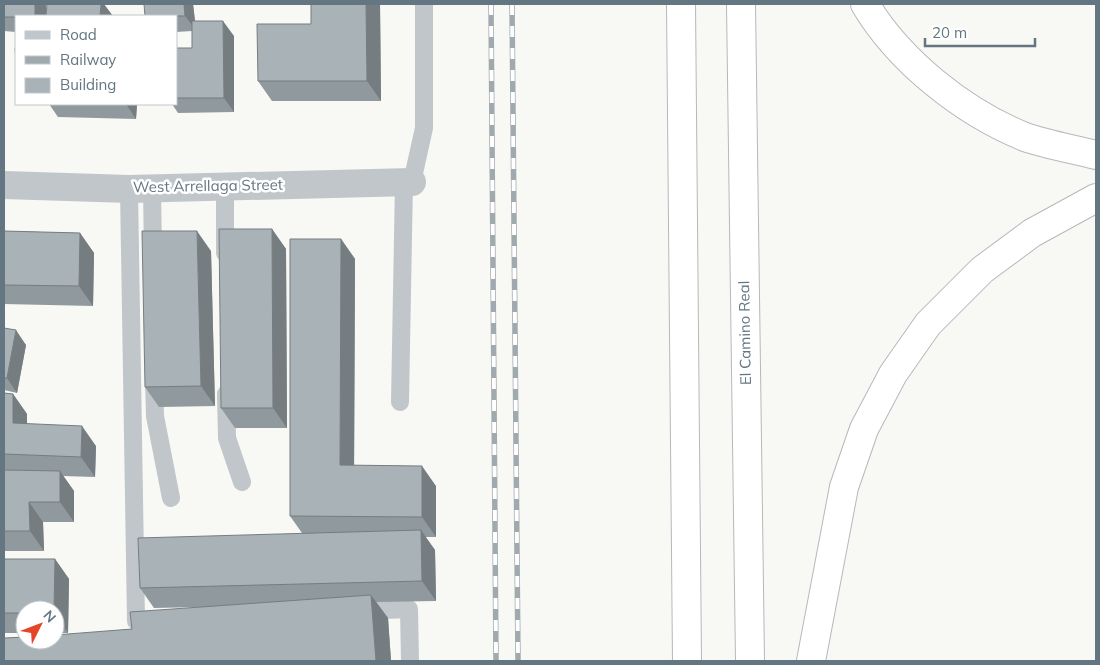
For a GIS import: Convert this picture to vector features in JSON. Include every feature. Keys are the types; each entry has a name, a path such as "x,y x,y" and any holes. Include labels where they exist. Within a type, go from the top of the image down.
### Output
{"highway":[{"path":"681,4 687,661"},
{"name":"El Camino Real","path":"741,4 750,661"},
{"path":"865,4 906,56 946,91 979,113 1026,137 1096,155"},
{"path":"811,661 844,487 864,429 893,374 928,324 982,270 1032,233 1096,198"}],"street":[{"name":"West Arrellaga Street","path":"4,185 140,188 408,182"}],"lane":[{"path":"400,402 408,182 424,128 424,4"},
{"path":"225,186 226,271"},
{"path":"140,188 153,277"},
{"path":"140,188 136,621 166,619"},
{"path":"154,356 155,416 171,498"},
{"path":"226,379 227,438 242,482"},
{"path":"341,612 409,609 410,661"}],"building":[{"path":"4,4 35,4 35,15 4,17"},
{"path":"47,4 101,4 100,15 46,15"},
{"path":"144,4 184,4 185,16 145,15"},
{"path":"311,4 366,4 367,81 258,81 257,24 311,24"},
{"path":"192,21 223,21 224,98 178,98 178,48 192,48"},
{"path":"219,229 272,229 273,408 221,408"},
{"path":"4,231 80,233 79,286 4,285"},
{"path":"142,231 197,231 201,386 145,387"},
{"path":"290,239 341,239 340,465 422,466 422,517 290,516"},
{"path":"4,328 16,330 7,378 4,378"},
{"path":"4,393 13,394 13,423 82,426 81,457 4,454"},
{"path":"4,470 60,471 60,502 29,502 30,531 4,531"},
{"path":"421,530 422,581 140,588 138,538"},
{"path":"4,559 55,559 54,600 15,600 15,613 4,613"},
{"path":"371,595 376,661 4,661 4,638 15,637 15,650 65,650 65,634 132,629 130,612"}],"railway":[{"path":"491,4 496,661"},
{"path":"512,4 518,661"}]}
